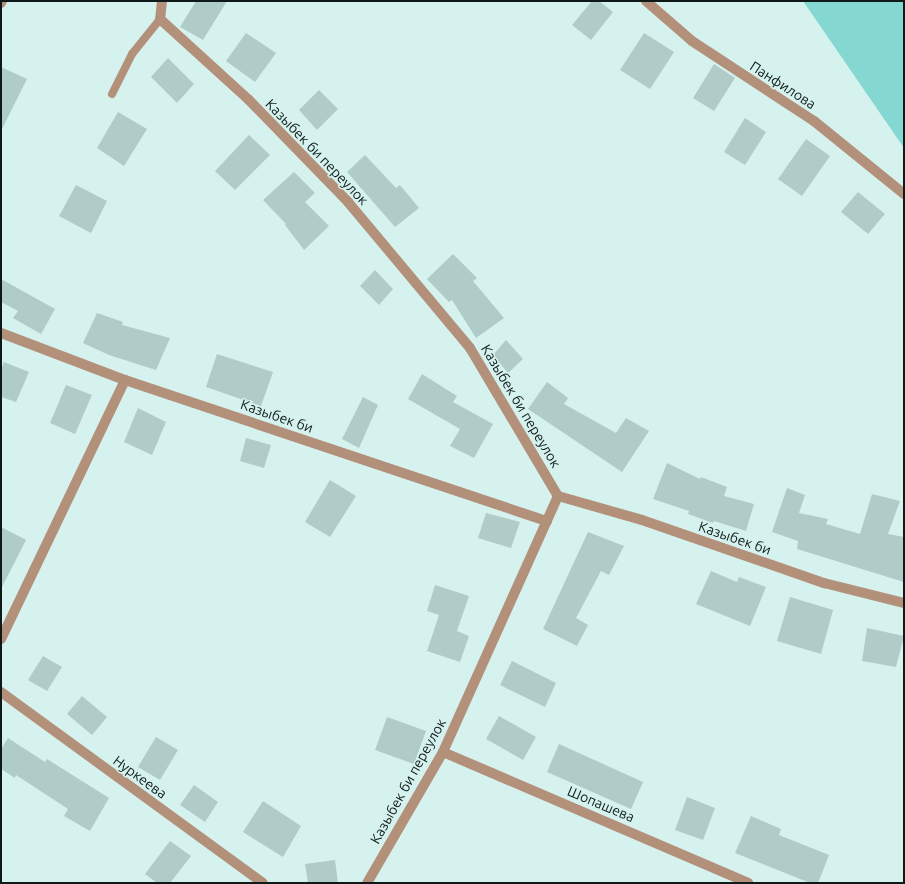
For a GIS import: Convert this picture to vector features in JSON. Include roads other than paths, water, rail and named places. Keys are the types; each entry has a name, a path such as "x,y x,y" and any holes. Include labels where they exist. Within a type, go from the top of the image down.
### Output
{"street":[{"path":"160,19 162,1"},
{"name":"Панфилова","path":"646,1 692,42 814,121 904,194"},
{"name":"Казыбек би переулок","path":"160,19 248,100 348,202 460,336 470,348 558,496 443,752 367,883"},
{"name":"Казыбек би","path":"1,333 125,380 546,521"},
{"path":"1,639 125,380"},
{"name":"Казыбек би","path":"558,496 642,520 824,583 904,603"},
{"name":"Нуркеева","path":"1,692 263,883"},
{"name":"Шопашева","path":"443,752 748,883"}],"lane":[{"path":"112,94 132,54 160,19"}]}
